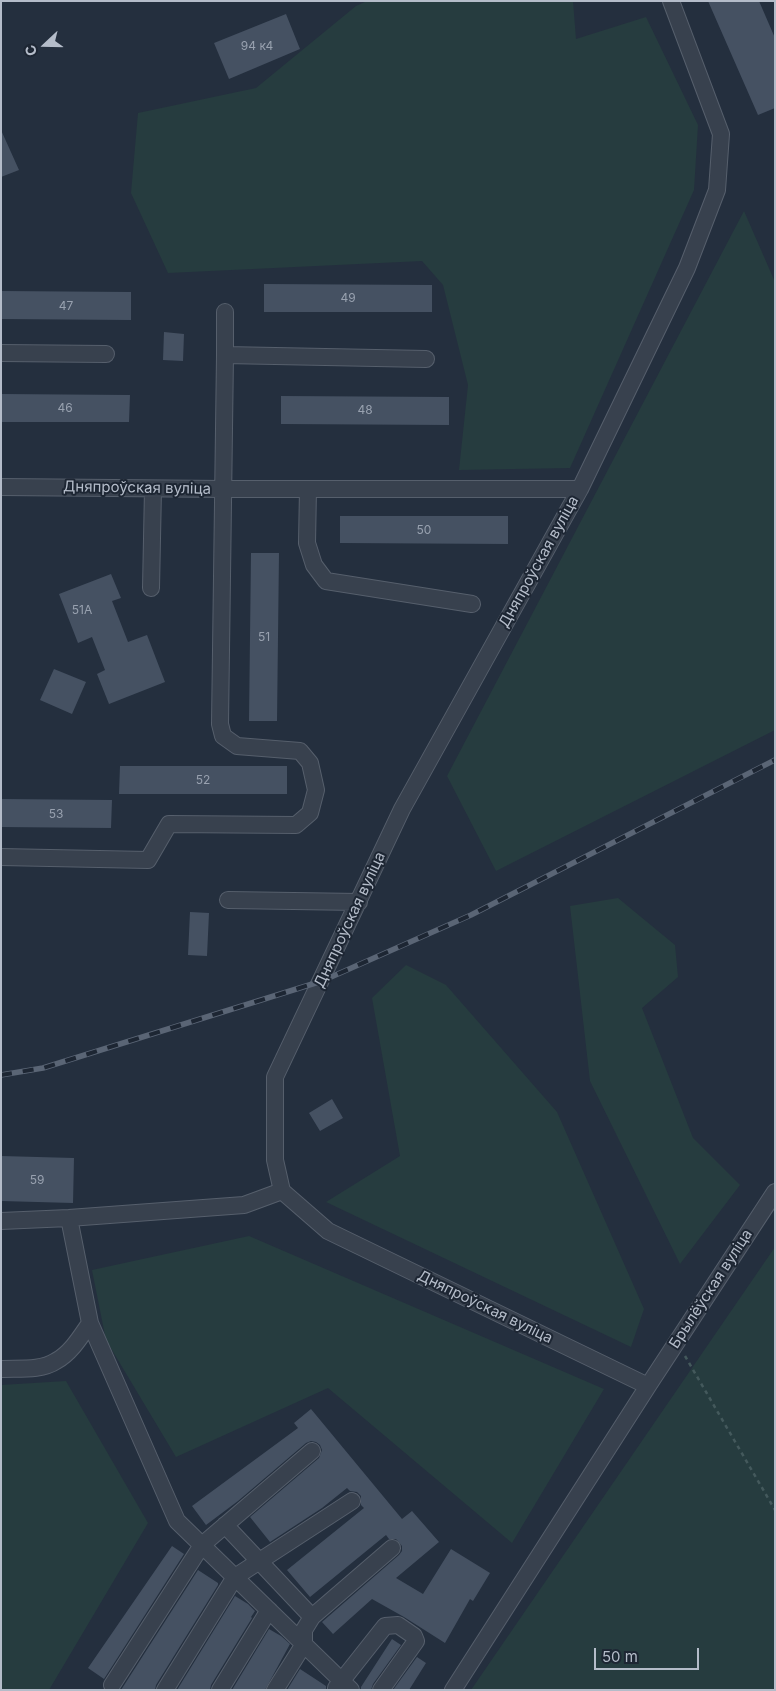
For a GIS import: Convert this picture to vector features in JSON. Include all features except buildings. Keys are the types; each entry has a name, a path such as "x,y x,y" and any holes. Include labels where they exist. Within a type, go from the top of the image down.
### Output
{"street":[{"path":"580,489 687,268 717,190 721,134 671,1"},
{"path":"1,856 148,860 169,824 296,825 310,813 316,790 310,763 300,752 237,746 223,736 220,724 225,312"},
{"path":"1,353 106,354"},
{"path":"224,355 426,359"},
{"name":"Дняпроўская вуліца","path":"1,487 580,489 402,809 275,1077 275,1160 282,1191 328,1231 648,1386"},
{"path":"151,588 153,489"},
{"path":"308,489 307,543 314,566 326,581 472,604"},
{"path":"228,900 359,902"},
{"path":"1,1221 244,1205 282,1191"},
{"name":"Брылёўская вуліца","path":"648,1386 775,1192"},
{"path":"69,1218 90,1323 177,1520 304,1644 342,1687 385,1626 398,1625 414,1636 416,1642 381,1690"},
{"path":"1,1369 36,1368 56,1362 74,1345 90,1323"},
{"path":"453,1690 648,1386"},
{"path":"112,1685 202,1545 312,1451"},
{"path":"165,1690 235,1577 352,1502"},
{"path":"226,1525 312,1617"},
{"path":"275,1690 304,1644 304,1630 312,1617 392,1548"},
{"path":"220,1690 269,1610"}],"path":[{"path":"677,1342 775,1510"}],"green space":[{"path":"367,1 573,1 576,39 646,17 698,125 694,190 570,468 459,470 468,385 443,285 422,261 168,273 131,193 138,113 256,88 356,6"},
{"path":"744,211 775,282 775,730 496,871 447,776"},
{"path":"618,898 675,945 678,977 642,1008 693,1138 740,1185 680,1264 590,1081 570,906"},
{"path":"406,965 446,985 557,1112 644,1309 631,1347 326,1202 400,1156 372,998"},
{"path":"249,1236 604,1389 512,1543 328,1388 176,1457 106,1340 92,1270"},
{"path":"775,1247 775,1690 471,1690"},
{"path":"66,1381 148,1523 49,1690 1,1690 1,1385"}],"railway":[{"path":"1,1075 43,1068 322,981 471,915 775,760"}]}
